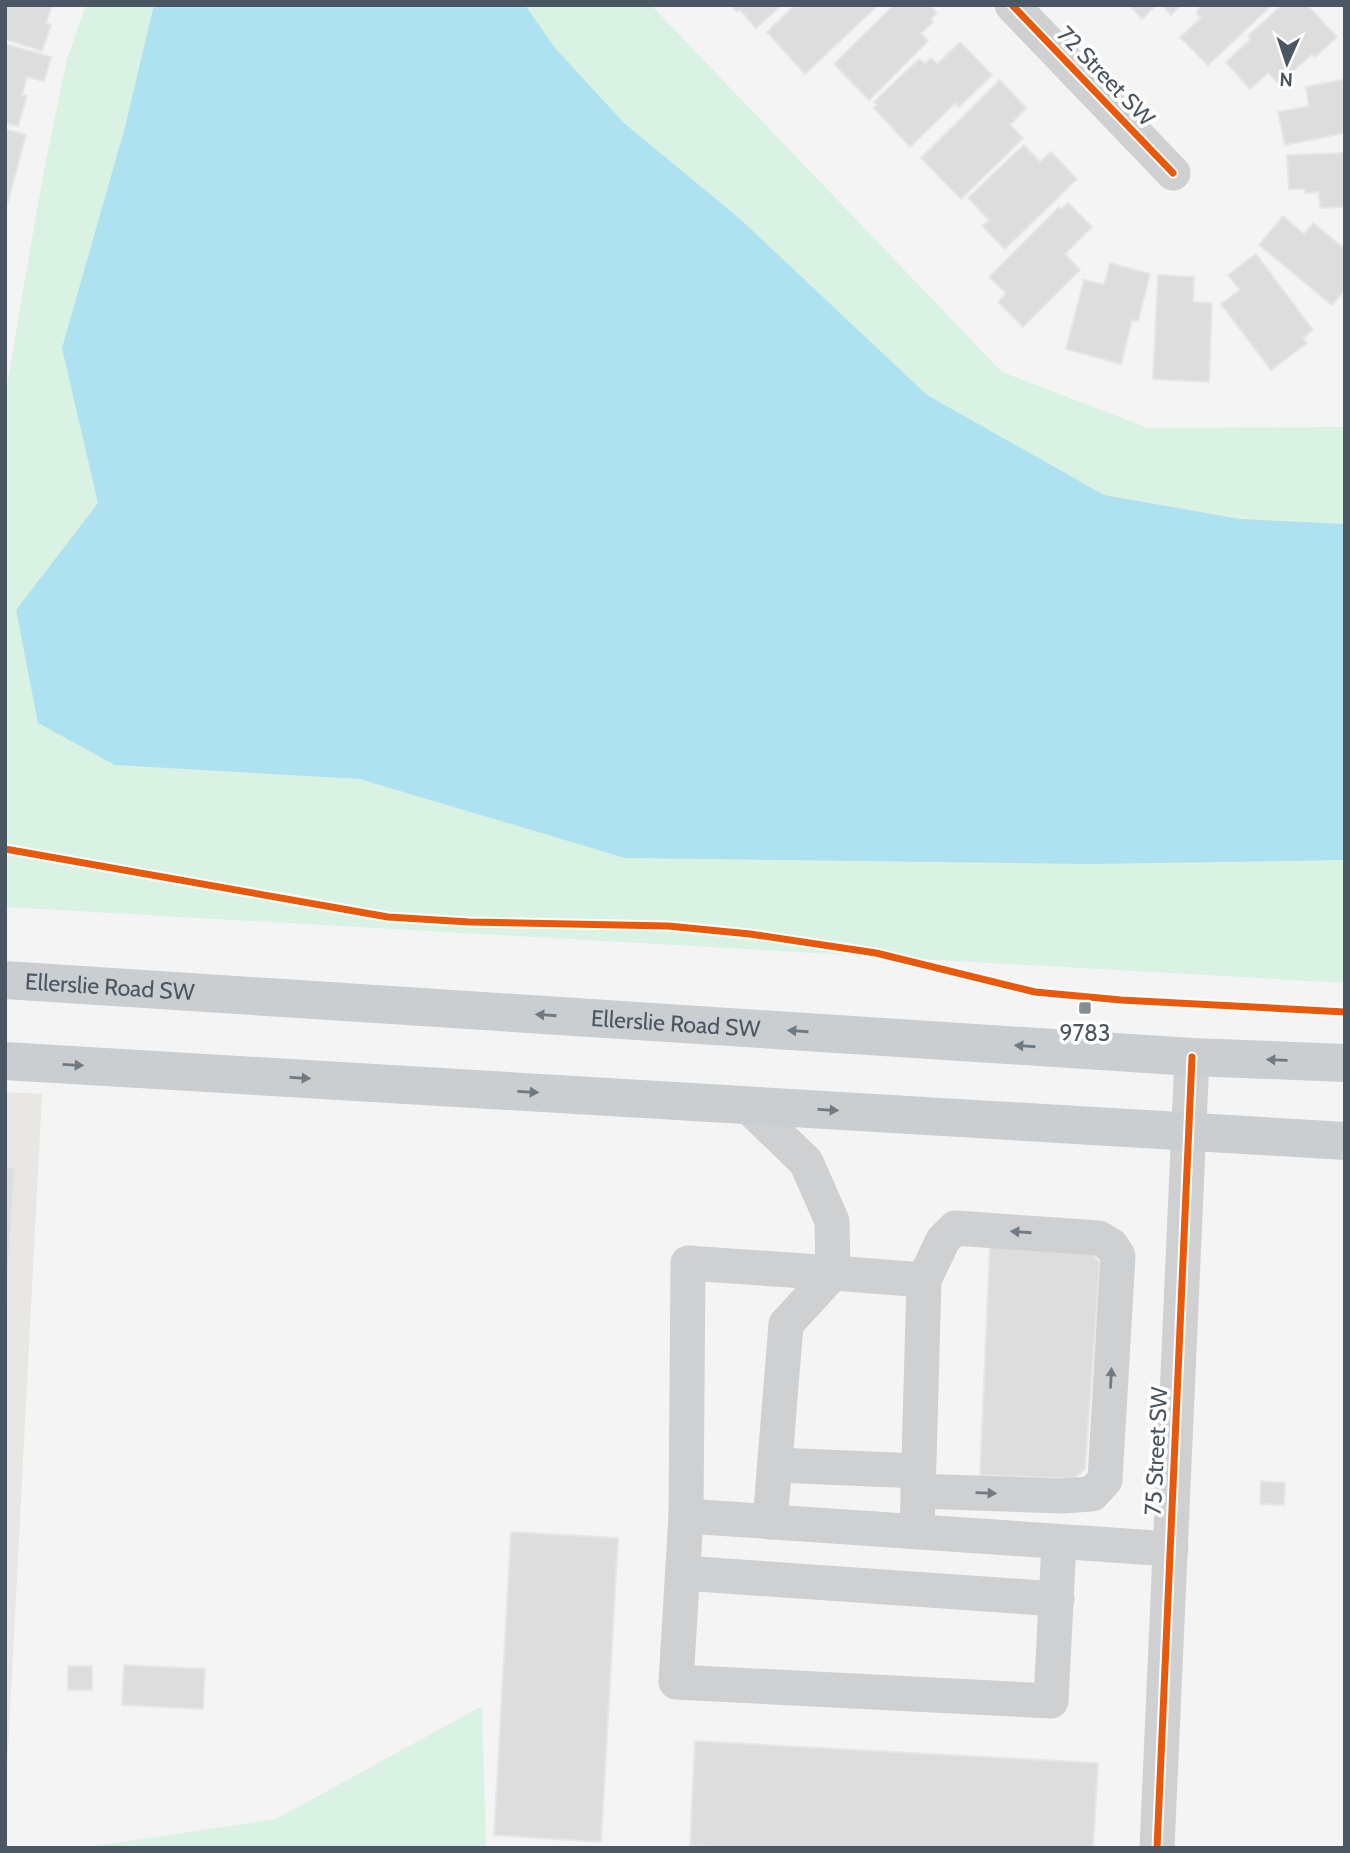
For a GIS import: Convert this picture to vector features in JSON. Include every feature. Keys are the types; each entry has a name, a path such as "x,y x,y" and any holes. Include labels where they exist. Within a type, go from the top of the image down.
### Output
{"main road":[{"name":"Ellerslie Road SW","path":"5,980 1192,1056 1345,1063"},
{"path":"5,1061 1345,1141"}],"street":[{"name":"72 Street SW","path":"1012,5 1173,173"},
{"name":"75 Street SW","path":"1157,1847 1192,1056"},
{"path":"747,1105 806,1162 832,1221 833,1273 786,1324 770,1522"},
{"path":"776,1465 918,1481 1061,1496 1092,1494 1105,1480 1118,1256 1111,1245 1099,1238 955,1228 943,1240 924,1280 918,1481 917,1532"},
{"path":"924,1280 688,1263 686,1516 676,1682 1051,1701 1059,1542"},
{"path":"686,1516 1171,1549"},
{"path":"683,1573 1057,1599"},
{"path":"1157,1847 1176,1848"}],"shaded area":[{"path":"5,1092 42,1094 5,1809"}],"green space":[{"path":"86,5 651,5 1002,372 1148,428 1345,427 1345,983 5,907 5,396 43,175 67,59"},
{"path":"482,1706 486,1848 82,1848 276,1819"}],"water":[{"path":"154,5 525,5 555,48 624,123 740,219 927,395 1104,495 1240,519 1345,524 1345,860 1089,864 625,858 360,779 115,765 38,723 16,610 98,503 62,348 125,127"}],"building":[{"path":"5,5 56,5 52,6 46,23 51,25 42,51 5,39"},
{"path":"731,5 782,5 756,28 740,10 737,12"},
{"path":"795,5 878,5 805,74 767,32"},
{"path":"894,5 929,5 937,13 931,19 933,22 921,33 928,41 869,100 834,64"},
{"path":"1129,5 1156,5 1142,19"},
{"path":"1162,5 1181,5 1171,15"},
{"path":"1201,5 1272,5 1208,65 1180,37 1201,18 1196,13"},
{"path":"1282,5 1307,5 1337,37 1315,57 1312,54 1279,84 1268,73 1250,89 1226,62 1251,39 1248,36"},
{"path":"960,42 992,75 959,107 955,103 910,147 874,108 877,105 874,102 919,59 925,64 931,58 937,64"},
{"path":"5,44 51,57 44,81 27,77 22,95 27,96 18,126 5,123"},
{"path":"1345,79 1345,133 1285,145 1278,112 1309,106 1306,87"},
{"path":"1000,80 1026,108 1010,125 1023,138 961,199 921,158"},
{"path":"5,129 26,135 7,205 5,204"},
{"path":"1024,145 1040,162 1051,152 1077,179 1005,249 982,226 989,220 968,198"},
{"path":"1345,153 1345,207 1320,208 1319,192 1305,193 1305,189 1289,189 1287,155"},
{"path":"1068,203 1092,227 1065,254 1080,270 1023,327 998,302 1006,293 989,277 1059,207 1061,209"},
{"path":"1283,216 1304,234 1313,223 1345,249 1345,290 1332,305 1259,245"},
{"path":"1256,254 1313,330 1303,338 1307,343 1271,370 1221,304 1240,290 1228,275"},
{"path":"1110,263 1150,274 1138,321 1132,320 1121,364 1066,349 1084,280 1104,285"},
{"path":"1158,275 1194,277 1193,302 1212,303 1209,382 1153,379"},
{"path":"5,1167 15,1168 5,1318"},
{"path":"990,1242 1086,1246 1100,1263 1085,1469 1073,1479 980,1475"},
{"path":"1261,1481 1285,1483 1284,1505 1260,1504"},
{"path":"511,1532 618,1538 601,1842 494,1835"},
{"path":"124,1665 205,1669 203,1709 122,1705"},
{"path":"68,1666 92,1666 92,1690 68,1690"},
{"path":"695,1741 1098,1763 1093,1848 690,1846"}],"cycle path":[{"path":"1012,5 1173,173"},
{"path":"5,849 388,917 469,922 668,926 750,934 876,953 1035,992 1121,1000 1345,1012"},
{"path":"1157,1848 1192,1057"}],"place":[{"name":"9783","path":"1085,1008"}]}
